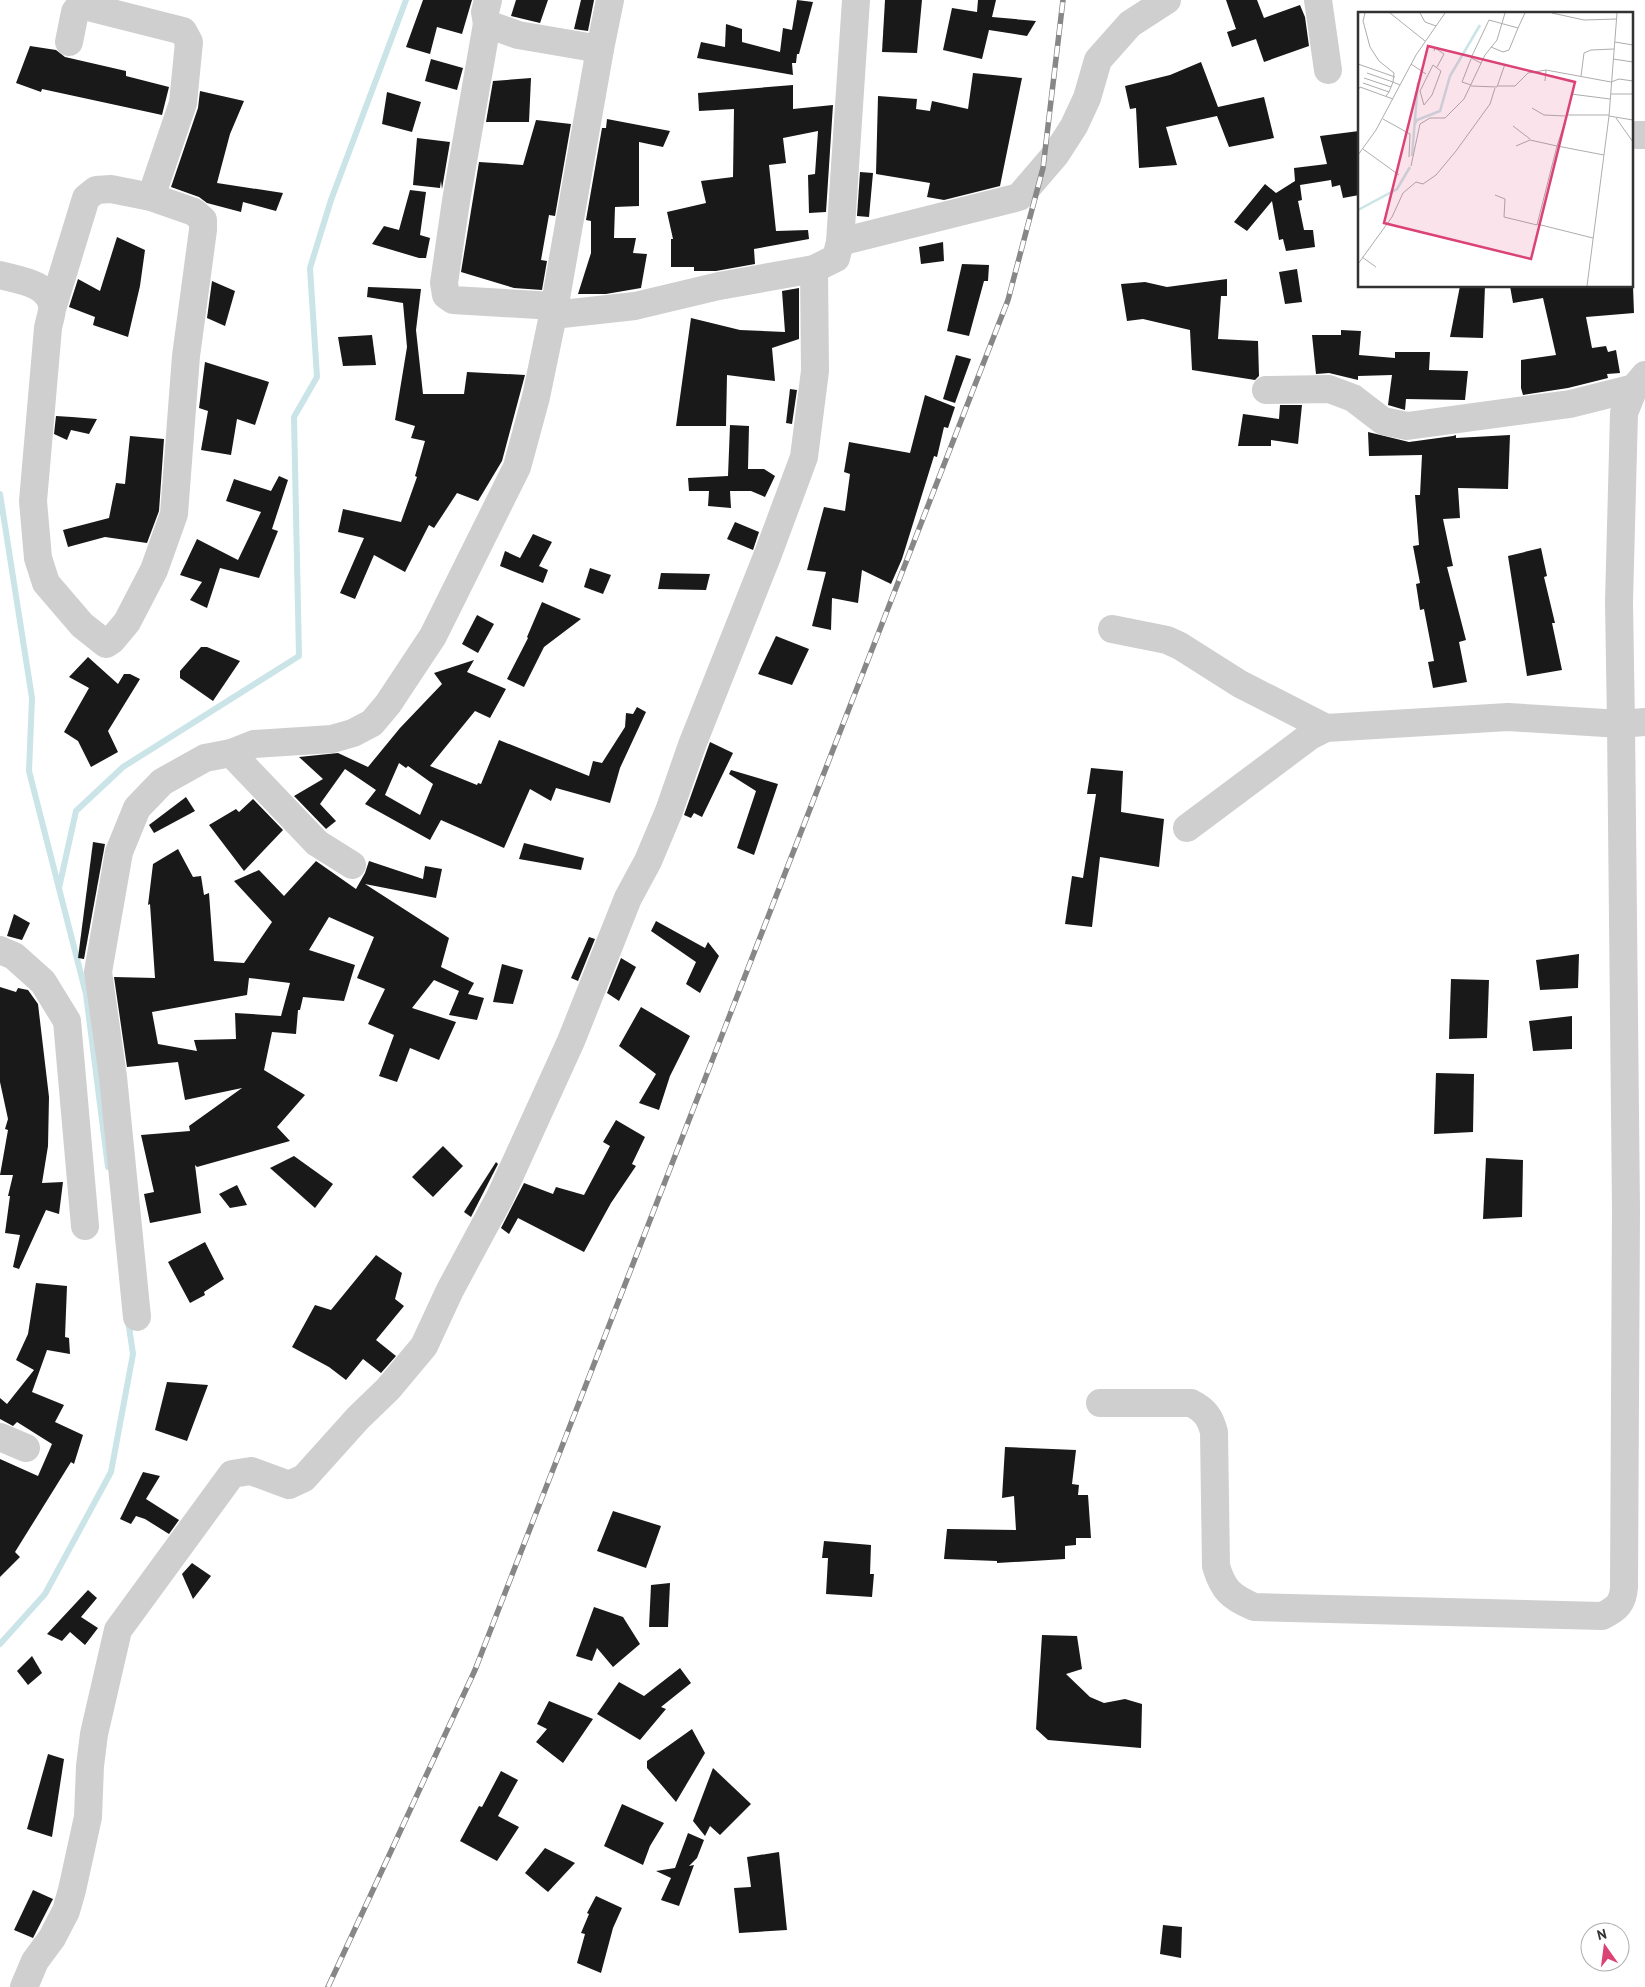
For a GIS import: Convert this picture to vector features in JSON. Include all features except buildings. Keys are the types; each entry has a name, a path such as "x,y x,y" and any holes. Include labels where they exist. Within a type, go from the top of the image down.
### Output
{"street":[{"path":"137,1317 113,1078 98,972 119,852 137,808 162,782 205,758 231,753 254,744 339,737 372,723 388,704 432,636 517,467 536,397 554,310 610,0"},
{"path":"600,49 518,35 487,12 444,283 446,295 453,300 554,310 635,306 719,286 814,269 836,258 840,242 840,203 856,0"},
{"path":"840,242 1019,197 1056,154 1074,126 1087,98 1098,60 1130,24 1167,0"},
{"path":"1318,0 1328,70"},
{"path":"69,42 75,12 80,6 183,31 189,42 183,103 151,197"},
{"path":"111,189 151,197 194,212 203,220 186,356 174,514 154,570 127,622 112,640 106,644 82,625 46,583 38,558 33,501 48,328 52,306 86,198 96,190 111,189"},
{"path":"24,1987 35,1961 52,1938 66,1911 72,1890 88,1817 90,1766 94,1734 118,1630 232,1474 251,1471 289,1485 304,1478 358,1418 388,1389 424,1346 450,1290 500,1197 533,1127 575,1033 628,898 648,861 662,828 692,745 768,554 804,457 815,372 814,269"},
{"path":"0,275 34,284 47,294 52,306"},
{"path":"1266,390 1329,389 1353,398 1383,422 1407,426 1570,404 1640,381"},
{"path":"1100,1403 1191,1403 1202,1408 1210,1418 1214,1432 1216,1566 1221,1583 1235,1599 1254,1607 1602,1616 1634,1598 1626,1210 1633,723 1619,602 1624,413 1640,381"},
{"path":"1112,629 1173,643 1240,684 1326,728"},
{"path":"1187,828 1310,736 1326,728 1508,717 1633,723"},
{"path":"231,753 317,843 352,865"},
{"path":"0,950 14,956 43,982 67,1021 85,1226"},
{"path":"0,1437 26,1448"}],"waterway":[{"path":"59,888 76,811 123,767 299,656 294,417 317,377 310,268 331,200 406,0"},
{"path":"0,494 32,698 29,771 86,994 108,1167"},
{"path":"0,1644 45,1594 111,1472 133,1354 128,1320"}],"railway":[{"path":"328,1987 475,1670 1008,300 1043,168 1063,0"}]}
